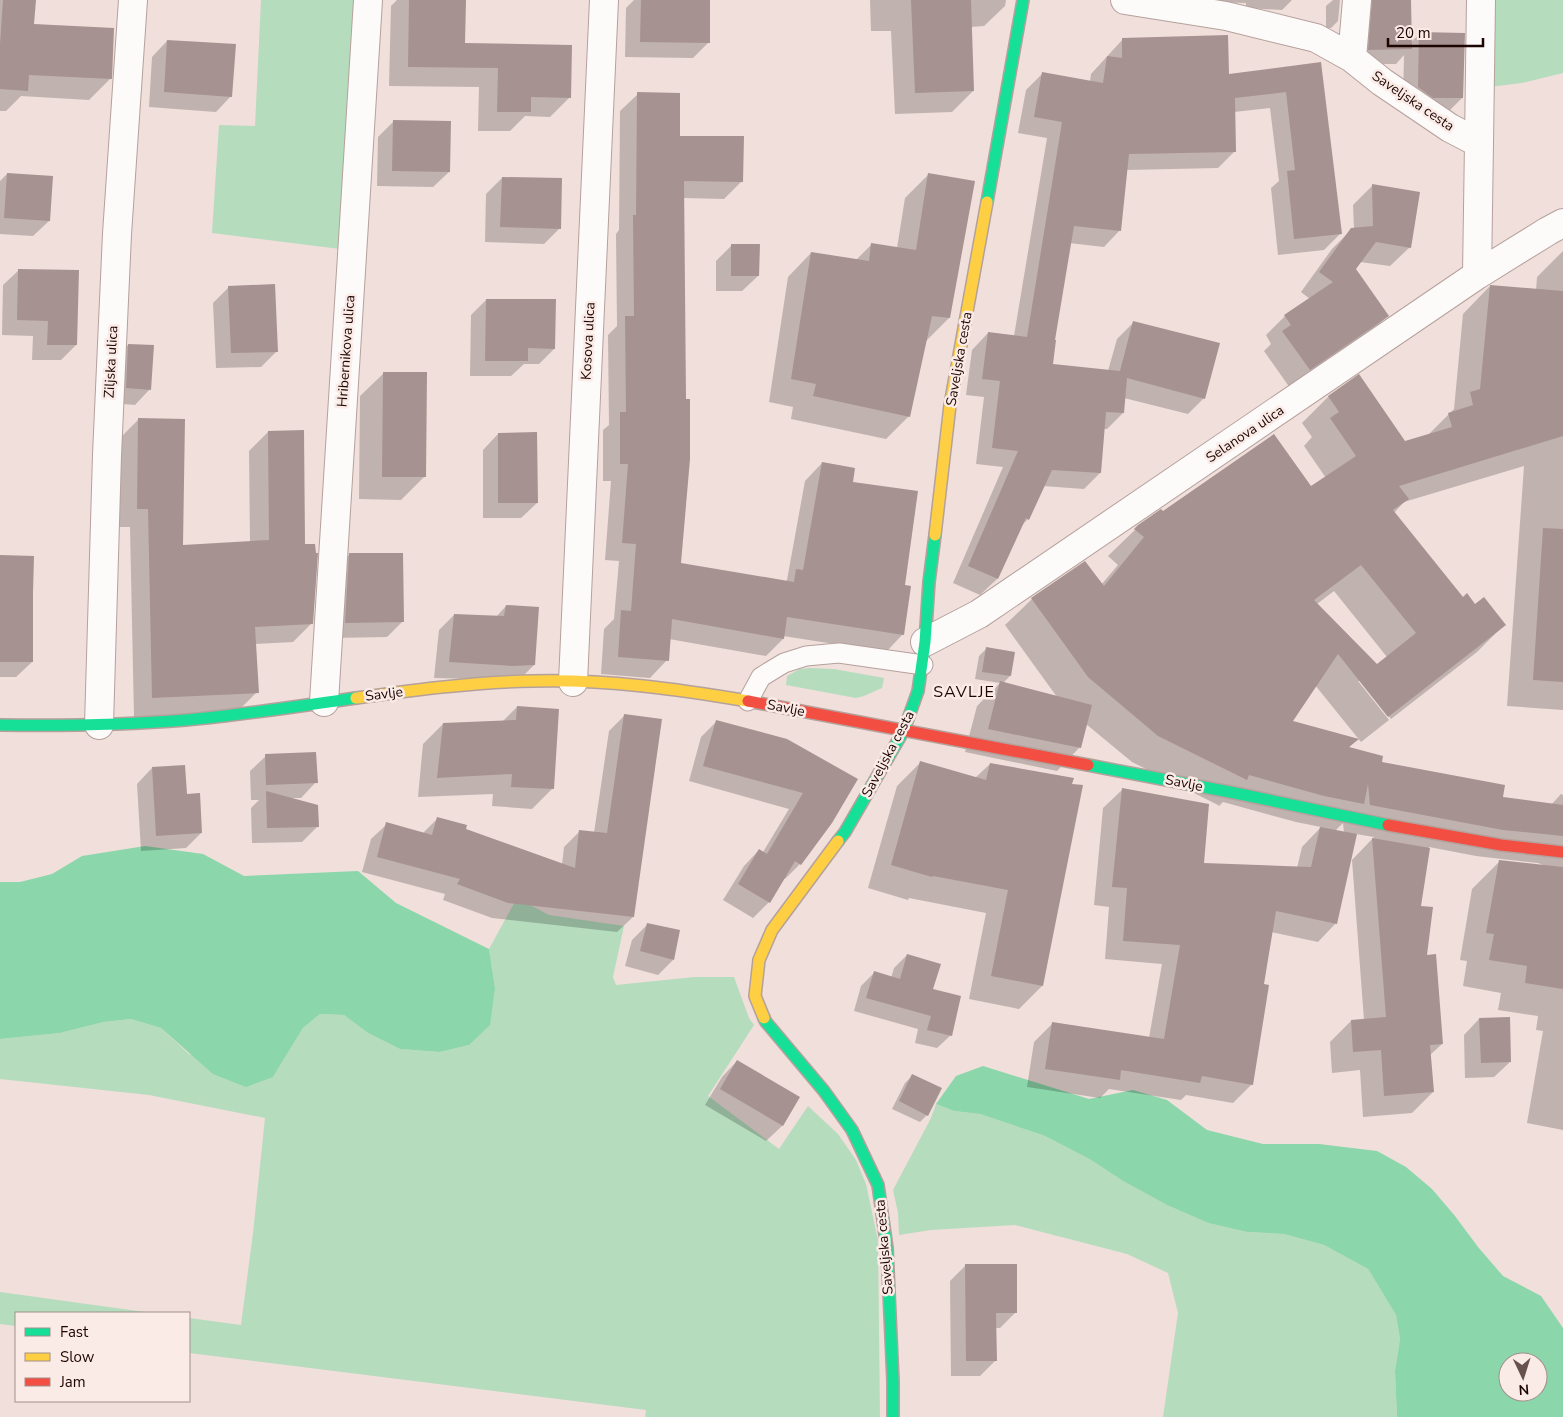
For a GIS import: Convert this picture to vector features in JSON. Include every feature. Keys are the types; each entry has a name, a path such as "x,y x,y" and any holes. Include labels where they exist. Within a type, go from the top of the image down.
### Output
{"street":[{"name":"Ziljska ulica","path":"99,725 107,455 117,234 132,0"},
{"name":"Hribernikova ulica","path":"324,702 368,0"},
{"name":"Kosova ulica","path":"573,682 604,0"},
{"name":"Saveljska cesta","path":"892,1417 887,1248 878,1185 852,1130 824,1091 766,1022 755,996 758,960 772,930 845,832 904,730 918,691 924,654 929,582 950,405 996,160 1023,0"},
{"name":"Saveljska cesta","path":"1125,0 1226,8 1316,38 1352,58 1382,82 1450,128 1479,143"},
{"path":"1352,58 1357,0"},
{"path":"1477,275 1481,0"},
{"name":"Selanova ulica","path":"924,654 1477,275 1563,223"},
{"name":"Savlje","path":"0,725 99,725 213,718 382,694 492,683 534,681 646,686 748,701 904,730 1244,795 1388,825 1501,845 1563,852"}],"lane":[{"path":"748,701 761,677 784,663 806,656 822,653 924,654"}],"green space":[{"path":"261,0 358,0 340,249 212,233 219,125 255,126"},
{"path":"1490,0 1563,0 1563,73 1522,83 1489,87"},
{"path":"800,669 834,669 884,678 882,688 856,698 786,685 787,676"},
{"path":"145,846 203,854 244,876 358,871 396,903 489,949 495,988 490,1025 469,1045 440,1052 400,1049 368,1033 344,1015 320,1014 303,1028 273,1077 246,1087 213,1074 161,1028 131,1019 104,1022 60,1033 0,1039 0,882 20,882 52,874 82,856"},
{"path":"517,898 549,915 624,926 613,977 616,985 694,977 734,977 749,1018 754,1025 708,1096 779,1149 808,1106 838,1134 856,1160 866,1184 878,1240 880,1417 645,1417 646,1410 190,1353 190,1318 241,1325 265,1118 149,1095 0,1079 0,1039 60,1033 104,1022 131,1019 161,1028 189,1054 273,1077 303,1028 320,1014 344,1015 368,1033 400,1049 440,1052 469,1045 495,988 489,949"},
{"path":"983,1066 1089,1099 1133,1090 1167,1100 1207,1130 1263,1144 1319,1144 1377,1151 1406,1167 1432,1189 1503,1276 1541,1296 1563,1328 1563,1417 1397,1417 1395,1371 1400,1339 1396,1315 1368,1269 1324,1245 1284,1234 1247,1232 1208,1223 1167,1205 1123,1181 1091,1160 1045,1136 980,1114 954,1111 936,1104 956,1076"},
{"path":"936,1104 954,1111 980,1114 1045,1136 1091,1160 1123,1181 1167,1205 1208,1223 1247,1232 1284,1234 1324,1245 1368,1269 1396,1315 1400,1339 1395,1371 1397,1417 1163,1417 1178,1313 1168,1273 1127,1254 1015,1225 931,1230 899,1235 898,1213 893,1190 931,1118"},
{"path":"0,1292 145,1312 15,1312 15,1326 0,1324"}],"building":[{"path":"3,0 36,0 34,24 114,28 112,79 29,75 28,91 0,89 0,44"},
{"path":"409,0 466,0 465,43 572,45 571,98 531,97 531,112 497,112 498,68 408,67"},
{"path":"641,0 710,0 710,43 640,42"},
{"path":"911,0 971,0 974,91 915,93"},
{"path":"1372,0 1411,0 1412,49 1368,50"},
{"path":"1419,32 1465,33 1463,98 1433,98 1418,87"},
{"path":"1228,35 1229,74 1321,62 1342,234 1294,239 1287,171 1295,170 1286,92 1235,98 1236,152 1129,154 1121,231 1074,226 1055,340 1053,364 1120,371 1133,321 1220,343 1205,399 1127,378 1124,413 1106,412 1101,473 1052,470 1029,520 1026,518 998,579 968,566 1018,451 992,448 1000,381 982,379 988,332 1027,337 1062,122 1034,117 1042,72 1103,83 1107,56 1122,58 1122,38"},
{"path":"167,40 236,44 232,97 164,92"},
{"path":"637,92 680,93 680,136 744,136 743,182 684,181 686,399 690,399 690,459 681,563 794,582 796,569 803,570 822,462 855,468 853,482 918,491 905,585 911,586 904,635 787,617 784,639 672,619 669,661 618,657 621,610 631,611 636,544 622,543 628,464 620,464 620,412 626,412 625,316 634,316 633,215 636,215"},
{"path":"393,120 451,121 450,172 392,171"},
{"path":"7,173 53,176 50,221 4,218"},
{"path":"928,173 975,181 950,318 932,316 910,417 813,396 816,384 791,379 811,252 869,261 871,243 916,250"},
{"path":"502,177 562,178 561,229 500,227"},
{"path":"1372,184 1420,192 1411,248 1376,242 1356,269 1389,316 1310,370 1282,331 1291,325 1284,315 1333,282 1319,272 1351,228 1373,226"},
{"path":"731,244 760,244 759,276 731,276"},
{"path":"18,269 79,270 77,345 47,345 48,321 17,320"},
{"path":"275,284 278,352 231,353 228,286"},
{"path":"1490,285 1563,291 1563,436 1399,486 1409,499 1393,510 1463,597 1467,593 1475,604 1484,597 1506,625 1388,717 1338,654 1293,721 1359,739 1349,747 1383,756 1382,762 1505,785 1503,797 1563,805 1563,836 1503,830 1370,805 1368,784 1364,804 1324,796 1249,775 1247,780 1158,736 1088,677 1031,598 1085,561 1104,586 1144,537 1134,529 1138,525 1161,509 1163,511 1274,434 1311,486 1356,456 1330,418 1339,412 1328,396 1359,374 1405,441 1452,427 1448,413 1473,405 1470,392 1480,389","holes":["1361,565 1416,633 1377,664 1314,600"]},
{"path":"486,299 556,299 555,349 528,348 528,361 485,361"},
{"path":"128,344 154,345 151,390 126,388"},
{"path":"383,372 427,372 426,477 382,477"},
{"path":"138,418 185,419 183,545 269,540 268,431 304,430 305,544 315,544 316,553 318,553 313,624 255,627 259,693 152,698 148,509 137,509"},
{"path":"537,432 538,503 498,503 498,433"},
{"path":"1543,528 1563,529 1563,682 1533,680"},
{"path":"349,553 403,553 404,622 345,623"},
{"path":"0,555 34,556 33,662 0,662"},
{"path":"506,605 539,607 535,665 512,666 449,662 454,614 504,616"},
{"path":"986,647 1015,652 1011,676 982,672"},
{"path":"1000,681 1092,705 1081,748 988,729"},
{"path":"517,706 559,709 554,789 511,787 512,774 437,778 443,723 516,720"},
{"path":"624,714 662,719 634,917 508,903 457,884 460,879 377,857 386,822 432,835 437,817 467,825 466,829 575,868 579,830 607,833"},
{"path":"716,720 787,739 858,779 832,823 801,865 795,861 770,903 738,884 759,849 767,854 803,793 703,766"},
{"path":"316,752 318,783 266,785 265,754"},
{"path":"920,761 986,780 990,763 1074,778 1072,784 1083,785 1043,986 991,976 1008,890 932,877 891,865"},
{"path":"185,765 187,794 200,793 202,833 156,836 152,767"},
{"path":"1122,788 1209,804 1204,863 1311,867 1320,827 1357,834 1337,924 1276,911 1264,984 1269,985 1253,1085 1202,1076 1200,1083 1121,1070 1120,1080 1045,1069 1052,1022 1164,1039 1180,945 1123,941 1127,888 1112,887"},
{"path":"266,791 318,805 319,827 267,828"},
{"path":"1372,838 1430,848 1421,906 1433,907 1427,955 1436,954 1443,1044 1430,1045 1434,1092 1384,1096 1381,1050 1353,1052 1351,1020 1386,1017"},
{"path":"1499,860 1563,867 1563,989 1525,983 1527,966 1489,960 1494,934 1486,933"},
{"path":"647,923 680,930 674,960 640,951"},
{"path":"907,954 941,964 933,989 961,996 952,1036 927,1030 931,1016 866,998 874,971 900,979"},
{"path":"1510,1017 1511,1062 1481,1063 1479,1018"},
{"path":"737,1060 800,1097 783,1126 720,1089"},
{"path":"912,1074 942,1088 928,1116 899,1101"},
{"path":"965,1264 1017,1264 1017,1313 996,1313 997,1361 966,1361"}],"traffic: fast":[{"path":"987,202 1023,0"},
{"path":"838,841 904,730 918,691 925,642 929,582 935,535"},
{"path":"0,725 93,725 186,720 356,698"},
{"path":"1088,765 1388,825"},
{"path":"764,1018 824,1091 852,1130 878,1185 887,1248 893,1417"}],"traffic: slow":[{"path":"935,535 950,405 987,202"},
{"path":"356,698 467,685 560,681 614,683 748,701"},
{"path":"764,1018 755,996 759,960 772,930 838,841"}],"traffic: jam":[{"path":"748,701 1088,765"},
{"path":"1388,825 1501,845 1563,852"}],"district":[{"name":"SAVLJE","path":"964,692"}]}
